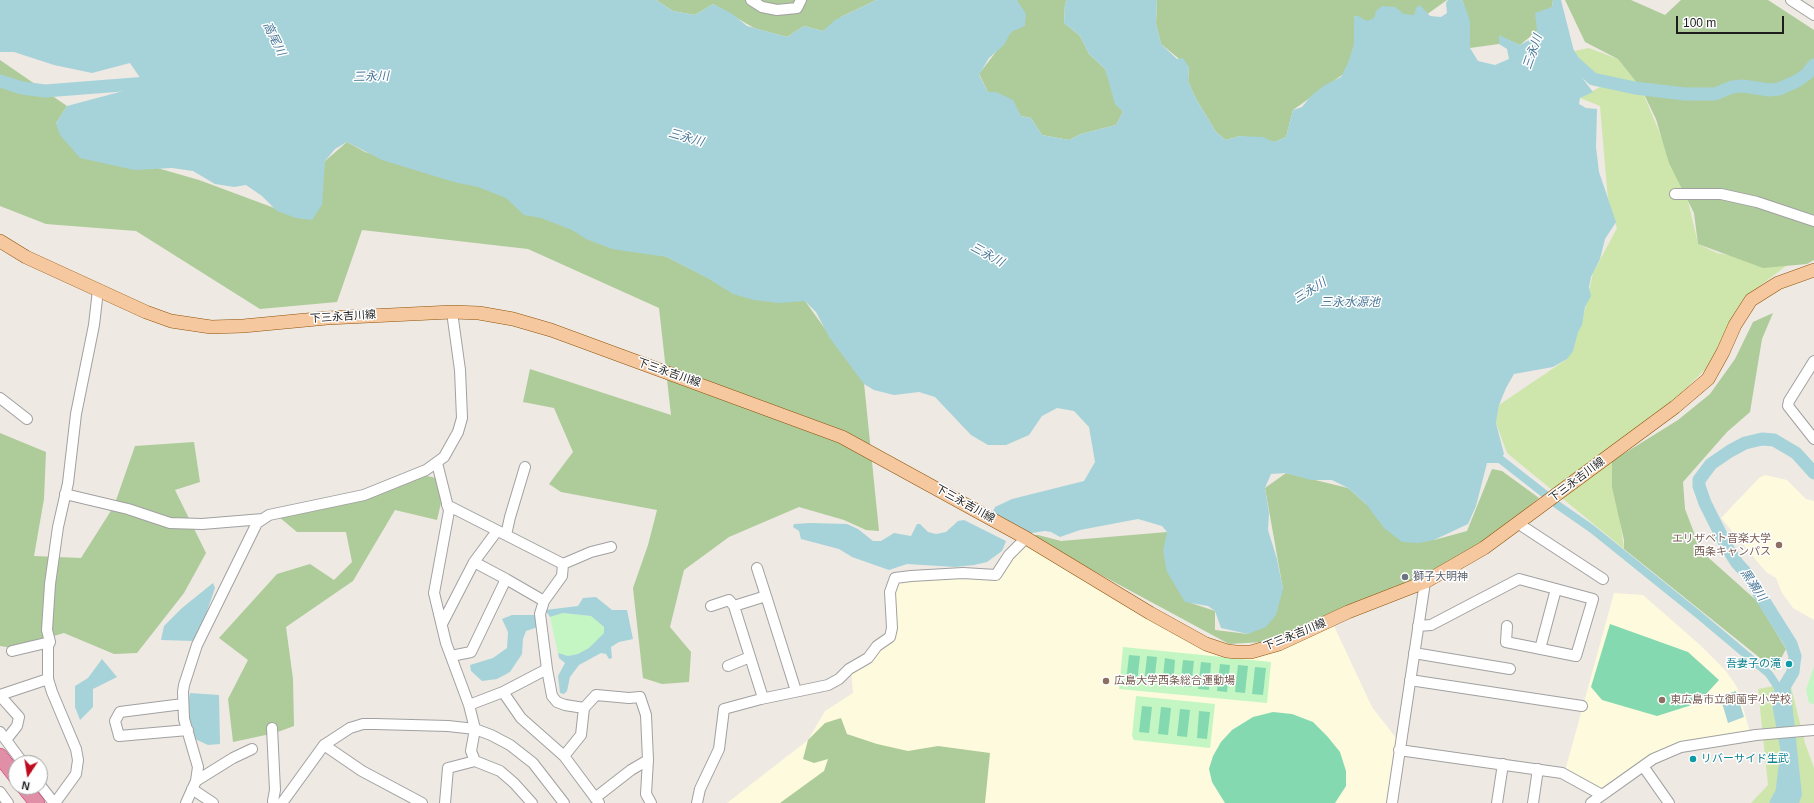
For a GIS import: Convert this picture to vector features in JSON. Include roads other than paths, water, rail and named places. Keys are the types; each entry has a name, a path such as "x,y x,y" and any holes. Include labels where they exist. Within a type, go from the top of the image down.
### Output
{"highway":[{"path":"0,756 8,766"}],"main road":[{"name":"下三永吉川線","path":"0,241 26,257 146,312 171,320 212,327 243,326 393,313 452,312 479,313 514,319 551,330 842,437 1026,538 1150,613 1206,644 1232,652 1252,652 1279,644 1348,612 1424,582 1484,548 1675,407 1708,379 1723,352 1735,325 1751,300 1778,283 1814,270"}],"street":[{"path":"751,0 762,7 777,10 797,8 801,0"},
{"path":"1791,0 1814,15"},
{"path":"1675,194 1692,192 1720,194 1757,202 1814,221"},
{"path":"48,795 55,803 76,774 78,760 76,749 48,679 48,646 50,642 47,630 50,584 58,527 68,483 76,414 94,325 98,290"},
{"path":"186,803 194,785 198,767 184,719 184,685 197,645 250,536 258,523 269,515 364,495 426,470 444,457 458,432 462,418 460,370 452,312"},
{"path":"1812,367 1789,401 1788,406 1814,439"},
{"path":"0,398 27,419"},
{"path":"437,463 449,511 434,593 451,656 469,705 475,729 471,751 475,761"},
{"path":"442,624 474,562 502,533 510,517 525,467"},
{"path":"65,494 128,509 170,523 202,524 263,518"},
{"path":"447,505 562,564 591,552 611,547"},
{"path":"1518,524 1603,579"},
{"path":"696,803 700,789 719,749 724,709 763,698 828,685 839,679 849,669 868,658 876,646 890,637 892,628 890,592 895,578 963,573 996,575 1009,555 1026,538"},
{"path":"474,562 544,600"},
{"path":"562,564 562,576 544,600 540,614 547,669 552,696 557,702 584,708"},
{"path":"757,568 796,691"},
{"path":"451,656 471,652 506,579"},
{"path":"1418,626 1431,625 1519,579 1593,599 1576,656 1506,642 1507,626"},
{"path":"1392,803 1424,582"},
{"path":"1540,649 1556,589"},
{"path":"734,606 766,596"},
{"path":"711,606 729,600 734,606 763,698"},
{"path":"12,651 50,642"},
{"path":"1414,653 1510,669"},
{"path":"728,666 750,657"},
{"path":"469,705 503,692 547,669"},
{"path":"17,755 3,736 17,726 19,717 3,699 3,694 48,679"},
{"path":"1410,680 1582,706"},
{"path":"503,692 521,718 564,756 597,801 631,770 648,760"},
{"path":"564,756 581,735 584,708 596,695 629,698 640,697 646,715 648,760 646,794 650,803"},
{"path":"183,704 120,712 115,721 119,736 188,730"},
{"path":"282,803 324,744 350,728 363,724 448,726 475,729 510,745 532,763 564,803"},
{"path":"272,728 275,790 273,800 275,803"},
{"path":"1593,802 1653,759 1681,747 1772,733 1814,730"},
{"path":"324,744 362,771 422,803"},
{"path":"194,785 233,758 252,749"},
{"path":"1399,750 1562,773 1602,795"},
{"path":"445,803 448,768 475,761 500,771 514,783 532,803"},
{"path":"1497,803 1503,764"},
{"path":"1643,766 1664,801"},
{"path":"1534,803 1538,769"},
{"path":"194,785 213,803"},
{"path":"0,792 8,803"}],"water":[{"name":"三永水源池","path":"0,0 656,0 673,11 695,15 713,4 731,13 747,26 787,37 804,26 823,31 835,20 876,0 1017,0 1026,14 1025,26 1011,32 1004,45 989,58 979,75 988,92 996,92 1013,100 1021,116 1031,118 1042,135 1069,140 1081,134 1116,125 1123,112 1115,104 1105,69 1089,54 1080,36 1064,23 1065,4 1067,0 1157,0 1156,24 1161,44 1177,59 1183,58 1189,67 1188,81 1195,97 1216,132 1226,140 1240,136 1263,137 1274,142 1286,137 1293,110 1302,107 1311,96 1325,85 1341,77 1348,63 1354,44 1354,16 1358,16 1367,21 1374,18 1376,11 1382,6 1395,7 1404,14 1414,15 1416,8 1420,5 1430,16 1441,17 1447,13 1446,3 1448,0 1463,1 1470,21 1470,48 1478,61 1495,65 1509,59 1507,49 1499,44 1499,35 1520,45 1533,38 1537,31 1535,13 1552,7 1553,0 1561,0 1580,75 1593,92 1580,98 1579,104 1586,108 1597,109 1596,147 1599,172 1616,222 1605,239 1600,259 1591,277 1589,287 1591,296 1585,307 1582,325 1578,332 1573,351 1567,359 1553,367 1514,374 1506,388 1499,405 1496,423 1504,454 1498,463 1487,463 1476,506 1468,524 1434,540 1419,543 1402,542 1384,528 1366,504 1348,488 1332,480 1311,480 1286,473 1271,474 1265,488 1269,513 1268,530 1277,559 1283,589 1276,615 1266,627 1248,634 1221,628 1215,611 1208,606 1185,602 1167,572 1163,551 1167,532 1162,526 1138,519 1080,530 1060,537 1051,532 1045,531 1025,534 991,516 995,507 1012,499 1084,481 1095,462 1089,427 1074,411 1057,408 1042,416 1029,435 1006,445 988,445 971,435 935,397 919,392 894,395 874,390 864,384 829,337 816,312 805,301 779,303 754,300 733,294 709,279 667,257 612,249 586,239 572,230 541,218 524,215 506,198 478,187 454,182 382,160 347,142 335,149 325,161 322,205 312,220 296,218 277,211 262,196 246,185 234,187 215,184 193,171 172,168 134,170 80,158 60,135 56,123 67,106 127,90 147,88 130,63 92,73 54,65 14,52 0,52"},
{"path":"964,520 1006,541 1002,551 987,562 974,565 955,567 907,564 889,570 852,557 839,549 801,539 799,531 793,527 794,524 810,523 847,524 858,529 873,541 881,541 894,533 911,536 917,524 920,524 928,532 936,534 946,532 958,521"},
{"path":"213,583 215,588 205,617 193,641 161,640 164,626 182,608"},
{"path":"596,597 612,610 627,610 633,639 619,642 611,647 612,658 609,659 606,654 601,653 579,665 570,677 567,691 564,694 560,693 558,676 565,663 559,658 558,653 568,656 578,654 589,648 604,633 604,627 591,616 563,613 550,617 545,610 578,606 583,598"},
{"path":"512,615 540,615 538,627 526,631 523,639 522,654 510,672 497,679 482,681 471,671 470,665 493,658 507,648 508,632 502,619"},
{"path":"102,659 117,677 93,689 93,707 80,720 75,707 75,686 88,678"},
{"path":"1790,683 1802,795 1799,803 1775,803 1787,786 1770,693"},
{"path":"1736,691 1744,717 1728,723 1720,696"},
{"path":"190,693 219,695 220,744 208,745 195,739 187,710"}],"waterway":[{"name":"三永川","path":"1567,52 1574,62 1593,79 1635,88 1685,94 1715,94 1732,87 1743,86 1769,90 1779,89 1797,81 1807,74 1814,65"},
{"name":"三永川","path":"0,81 22,88 45,91 160,82"},
{"name":"黒瀬川","path":"1782,701 1781,692 1793,672 1795,656 1791,644 1747,574 1737,563 1728,549 1705,503 1699,486 1699,480 1711,464 1730,451 1745,443 1762,439 1774,440 1796,453 1814,473"},
{"path":"1500,459 1546,495"},
{"path":"1556,504 1592,529 1700,616 1769,674 1781,692"},
{"name":"黒瀬川","path":"1776,803 1782,792 1786,758"}],"place":[{"name":"エリザベト音楽大学 西条キャンパス","path":"1779,545"},
{"name":"獅子大明神","path":"1405,577"},
{"name":"吾妻子の滝","path":"1789,664"},
{"name":"広島大学西条総合運動場","path":"1106,681"},
{"name":"東広島市立御薗宇小学校","path":"1662,700"},
{"name":"リバーサイド生武","path":"1693,759"}],"water label":[{"name":"高尾川","path":"274,39"}]}
